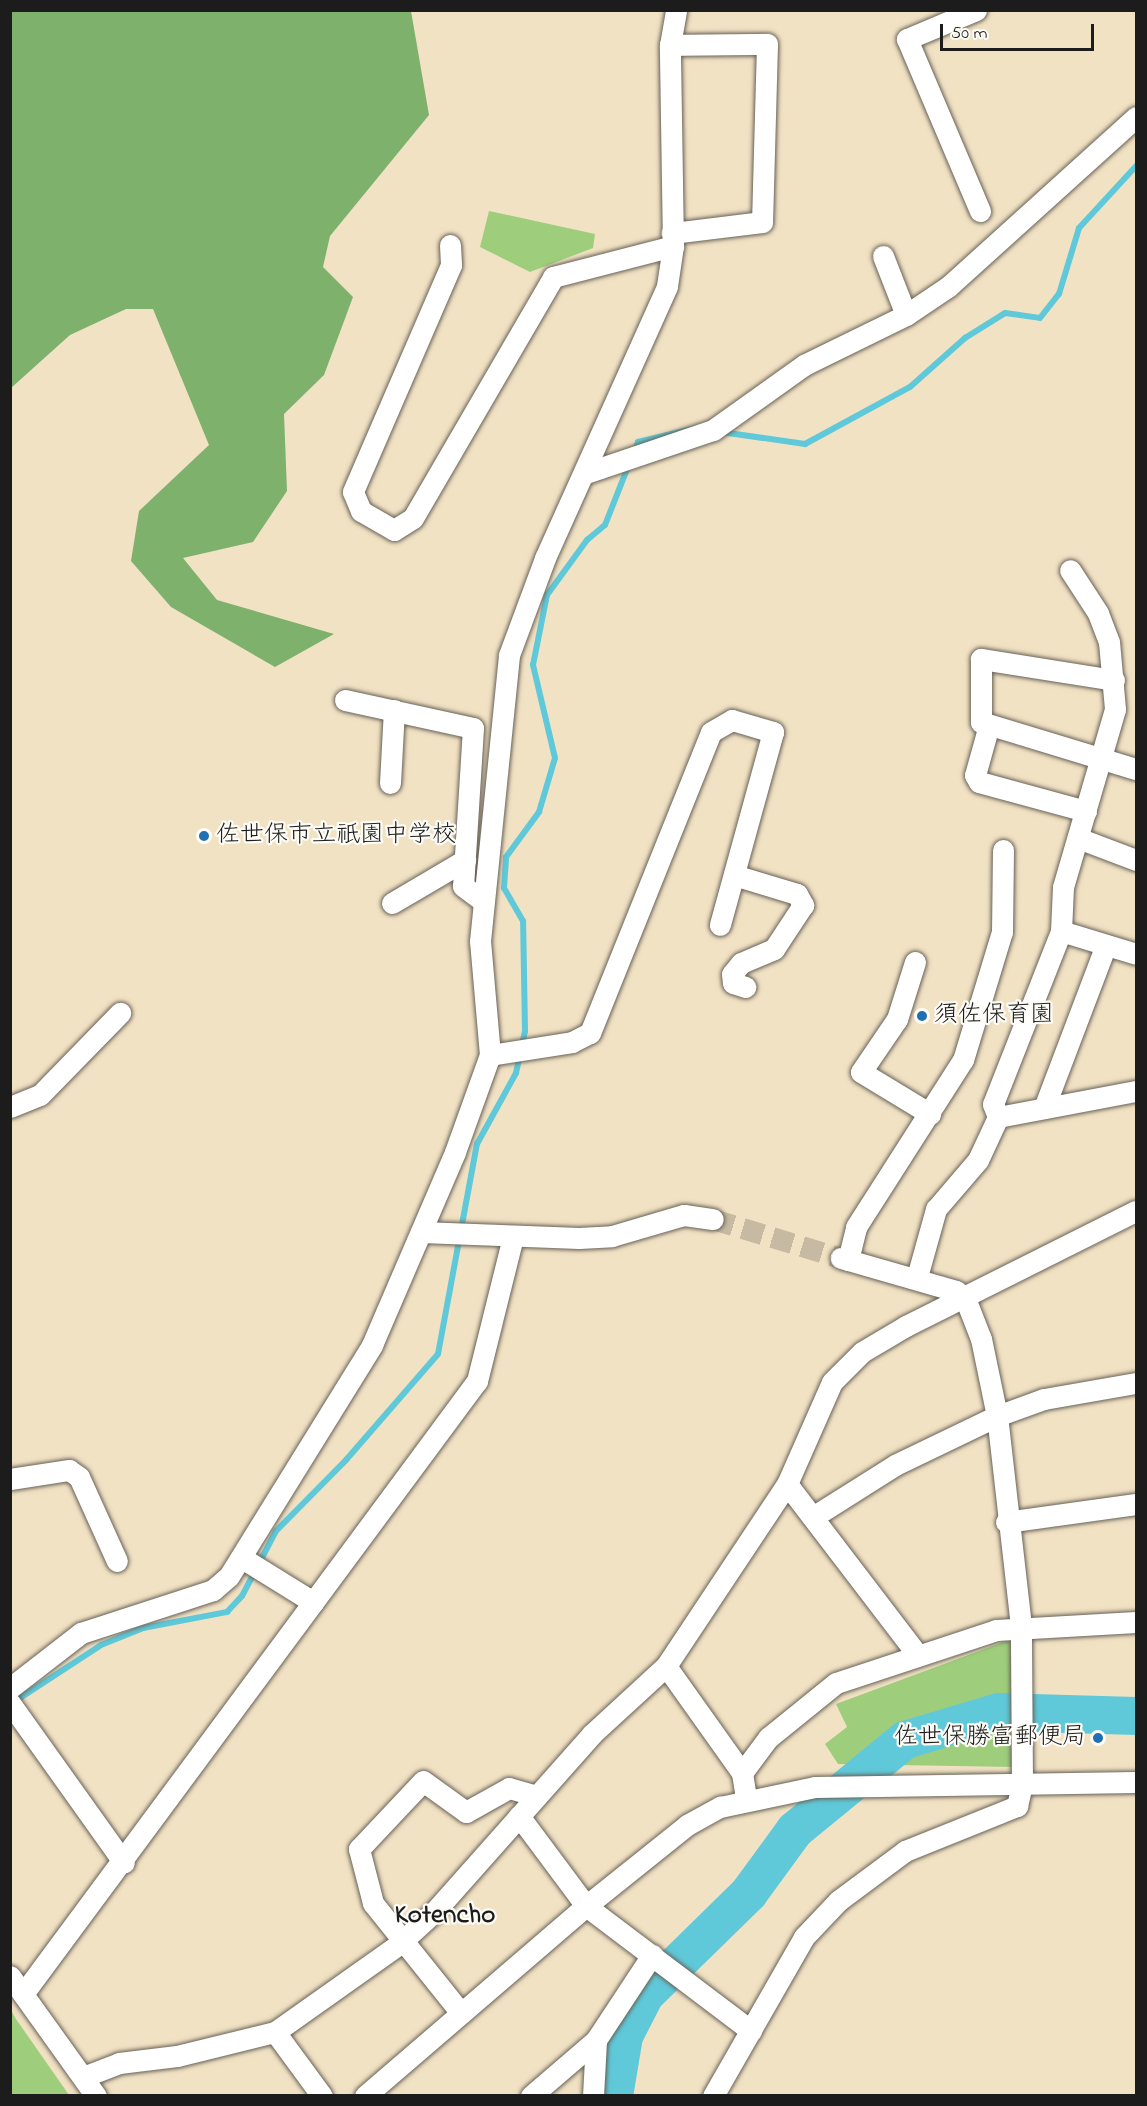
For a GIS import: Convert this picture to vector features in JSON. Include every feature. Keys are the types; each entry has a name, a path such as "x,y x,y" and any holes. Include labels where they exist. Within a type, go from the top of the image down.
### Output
{"street":[{"path":"10,1689 81,1633 213,1590 242,1558 279,1488 372,1345 421,1232 490,1055 480,941 509,656 544,558 586,473 667,286 673,240 670,45 676,10"},
{"path":"976,10 907,39 980,211"},
{"path":"450,245 451,265 353,492 361,511 394,530 413,518 554,277 673,240 762,222 767,44 670,45"},
{"path":"586,473 713,430 804,365 906,315 949,286 1137,117"},
{"path":"883,256 906,315"},
{"path":"917,1277 936,1209 978,1160 998,1117 993,1104 1061,931 1063,887 1115,709 1114,680 1098,613 1070,570"},
{"path":"1114,680 981,659 981,722 1137,769"},
{"path":"345,700 473,728 463,886 484,902"},
{"path":"390,783 394,711"},
{"path":"490,1055 572,1042 590,1033 711,732 732,720 773,732 720,925"},
{"path":"989,725 975,775 979,782 1086,811"},
{"path":"1078,838 1137,860"},
{"path":"713,2096 804,1937 838,1901 905,1851 1017,1806 1022,1785 1021,1626 1006,1522 996,1416 981,1339 965,1298 917,1277 845,1259 856,1227 963,1060 1002,932 1003,850"},
{"path":"392,903 465,860"},
{"path":"734,875 797,894 803,905 774,949 741,963 732,974 733,983 745,987"},
{"path":"1061,931 1137,954"},
{"path":"1044,1108 1106,945"},
{"path":"915,962 897,1018 861,1072 930,1114"},
{"path":"10,1107 40,1095 120,1013"},
{"path":"998,1117 1137,1090"},
{"path":"83,2077 119,2063 177,2056 274,2032 403,1940 592,1734 666,1666 787,1484 832,1382 862,1352 1137,1211"},
{"path":"421,1232 513,1237 612,1236 684,1215 713,1219"},
{"path":"23,1994 124,1863 477,1381 513,1237"},
{"path":"816,1515 904,1460 996,1416 1044,1399 1137,1383"},
{"path":"10,1479 69,1470 79,1477 117,1561"},
{"path":"787,1484 816,1515 917,1654"},
{"path":"1006,1522 1137,1504"},
{"path":"242,1558 313,1602"},
{"path":"742,1773 768,1738 836,1683 917,1654 1021,1626 1137,1622"},
{"path":"666,1666 742,1773 746,1798"},
{"path":"10,1703 124,1863"},
{"path":"461,2013 373,1903 358,1849 423,1781 466,1812 509,1788 537,1796"},
{"path":"365,2096 586,1906 687,1825 746,1798 815,1787 1137,1782"},
{"path":"519,1816 586,1906 751,2031"},
{"path":"531,2096 596,2040 652,1955"},
{"path":"10,1976 96,2096"},
{"path":"274,2032 322,2096"},
{"path":"593,2096 596,2040"}],"green space":[{"path":"11,10 411,11 429,115 330,236 323,267 353,297 324,375 284,414 287,491 253,542 183,558 217,600 334,634 275,667 171,607 131,561 139,511 209,445 153,309 126,309 70,335 11,388"},
{"path":"489,211 595,234 593,248 530,272 480,247"},
{"path":"1006,1641 1015,1645 1012,1767 838,1764 825,1744 847,1727 836,1704"},
{"path":"11,2010 16,2019 69,2095 11,2095"}],"waterway":[{"path":"721,432 805,444 910,387 965,338 1005,313 1040,318 1059,294 1079,228 1136,166"},
{"path":"634,452 638,442 696,428"},
{"path":"20,1698 101,1645 143,1628 227,1612 242,1596 276,1531 346,1460 438,1354 477,1144 516,1073 525,1031 523,921 504,888 506,857 539,812 555,758 533,665 547,595 587,540 605,525 629,464"},
{"path":"614,2096 624,2036 645,1995 749,1893 795,1830 905,1740 999,1712 1136,1716"}],"tunnel":[{"path":"713,1219 841,1258"}],"place":[{"name":"佐世保市立祇園中学校","path":"204,836"},
{"name":"須佐保育園","path":"922,1016"},
{"name":"佐世保勝富郵便局","path":"1098,1738"}],"district":[{"name":"Kotencho","path":"445,1916"}]}
